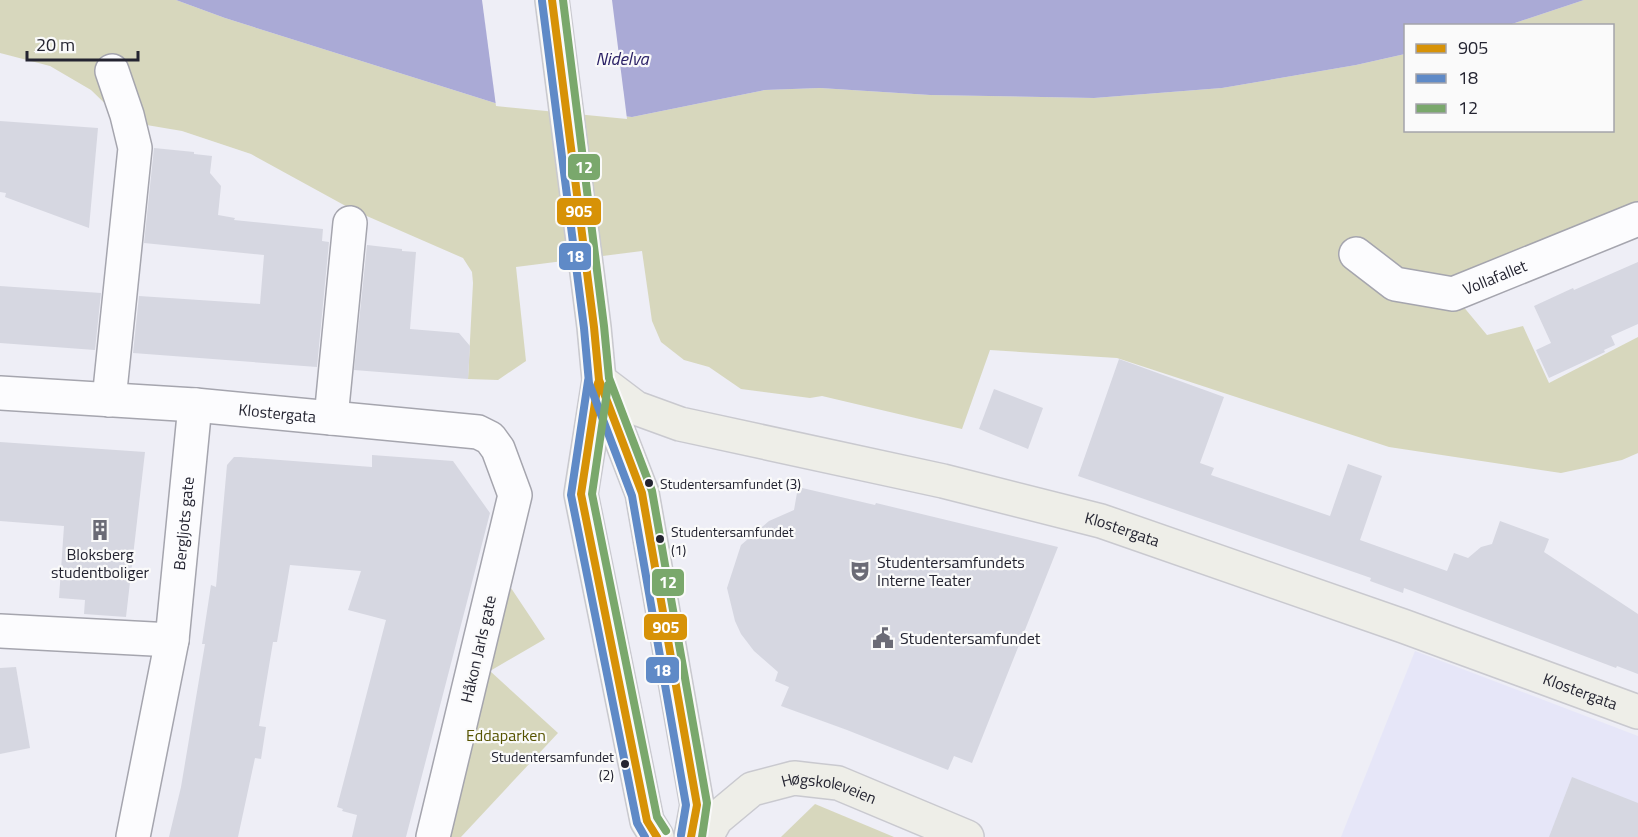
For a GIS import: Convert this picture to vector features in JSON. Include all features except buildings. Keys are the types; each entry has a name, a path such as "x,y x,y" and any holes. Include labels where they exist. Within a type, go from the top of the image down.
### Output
{"main road":[{"path":"552,0 599,380 580,494 647,821 657,837"},
{"path":"599,380 642,493 698,805 691,837"},
{"name":"Klostergata","path":"599,380 636,408 680,424 943,481 1101,521 1403,626 1638,712"},
{"name":"Høgskoleveien","path":"705,837 716,819 752,789 794,778 838,783 967,837"}],"street":[{"path":"110,400 135,148 112,71"},
{"name":"Vollafallet","path":"1356,254 1395,284 1454,294 1638,219"},
{"path":"331,418 350,223"},
{"name":"Klostergata","path":"0,393 195,405 478,432 490,438 498,448 514,495"},
{"name":"Bergljots gate","path":"133,837 172,640 195,405"},
{"name":"Håkon Jarls gate","path":"433,837 514,495"},
{"path":"0,631 172,640"}],"shaded area":[{"path":"1415,651 1638,736 1638,837 1341,837"}],"green space":[{"path":"0,0 176,0 225,18 495,103 632,117 765,90 820,88 930,95 1094,98 1222,88 1356,65 1404,54 1404,132 1614,132 1614,24 1512,24 1584,0 1638,0 1638,207 1462,305 1487,335 1523,326 1549,383 1638,337 1638,453 1622,460 1561,473 1389,447 1117,358 990,350 962,429 822,396 810,398 741,389 709,367 684,360 661,342 652,321 642,251 516,267 526,361 498,380 468,379 473,283 472,272 463,258 353,210 251,154 182,131 123,121 91,90 50,66 0,53"},
{"name":"Eddaparken","path":"507,582 545,639 490,671 558,733 461,837 442,837"},
{"path":"815,804 894,837 781,837"}],"water":[{"name":"Nidelva","path":"176,0 1584,0 1512,24 1404,24 1404,54 1356,65 1222,88 1094,98 930,95 820,88 765,90 632,117 495,103 225,18"}],"pier":[{"path":"482,0 612,0 627,119 496,106"}],"transit line":[{"name":"905","path":"552,0 599,380 642,493 697,805 691,837"},
{"name":"12","path":"563,0 609,378 652,491 707,803 702,837"},
{"name":"18","path":"542,1 589,383 632,496 686,805 681,835"},
{"name":"18","path":"588,381 571,495 637,823 645,837"},
{"name":"905","path":"598,383 581,494 647,821 657,837"},
{"name":"12","path":"608,385 592,494 657,817 666,831"}],"place":[{"name":"Studentersamfundet (3)","path":"649,483"},
{"name":"Bloksberg studentboliger","path":"100,530"},
{"name":"Studentersamfundet (1)","path":"660,539"},
{"name":"Studentersamfundets Interne Teater","path":"860,571"},
{"name":"Studentersamfundet","path":"883,638"},
{"name":"Studentersamfundet (2)","path":"625,764"}]}
